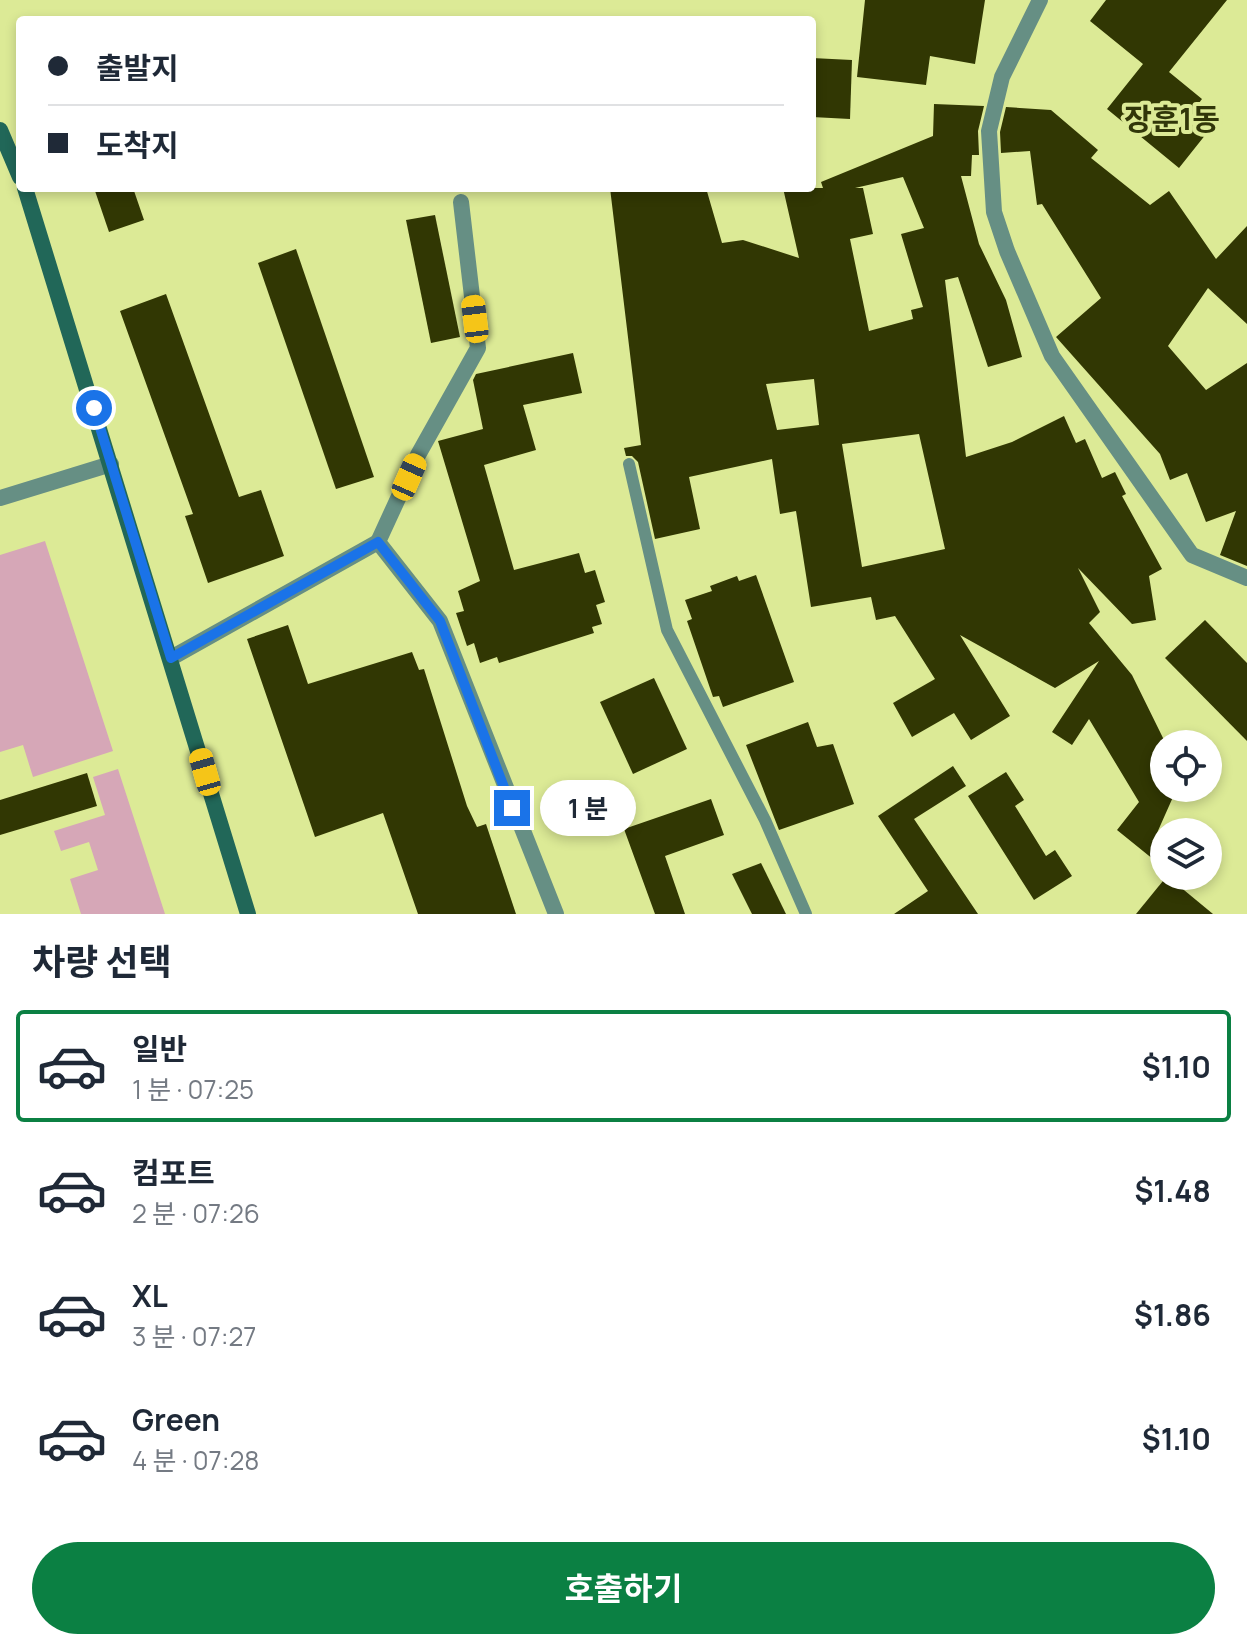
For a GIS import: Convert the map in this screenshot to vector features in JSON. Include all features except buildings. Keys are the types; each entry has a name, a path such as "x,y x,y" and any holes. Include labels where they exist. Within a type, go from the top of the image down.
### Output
{"main road":[{"path":"0,130 16,168"},
{"path":"26,192 248,914"}],"street":[{"path":"1040,0 1002,77 989,131 994,212 1007,251 1052,356 1192,555 1247,578"},
{"path":"171,658 378,542 418,455 478,348 461,202"},
{"path":"0,498 111,464"},
{"path":"378,542 440,621 556,914"}],"lane":[{"path":"629,464 667,630 765,820 806,914"}],"shaded area":[{"path":"45,541 113,751 33,777 23,745 0,752 0,555"},
{"path":"118,769 165,914 81,914 70,879 98,870 89,842 61,851 54,831 105,815 93,777"}],"district":[{"name":"장훈1동","path":"1172,120"}],"route":[{"path":"94,408 171,658 378,542 440,621 512,808"}]}
